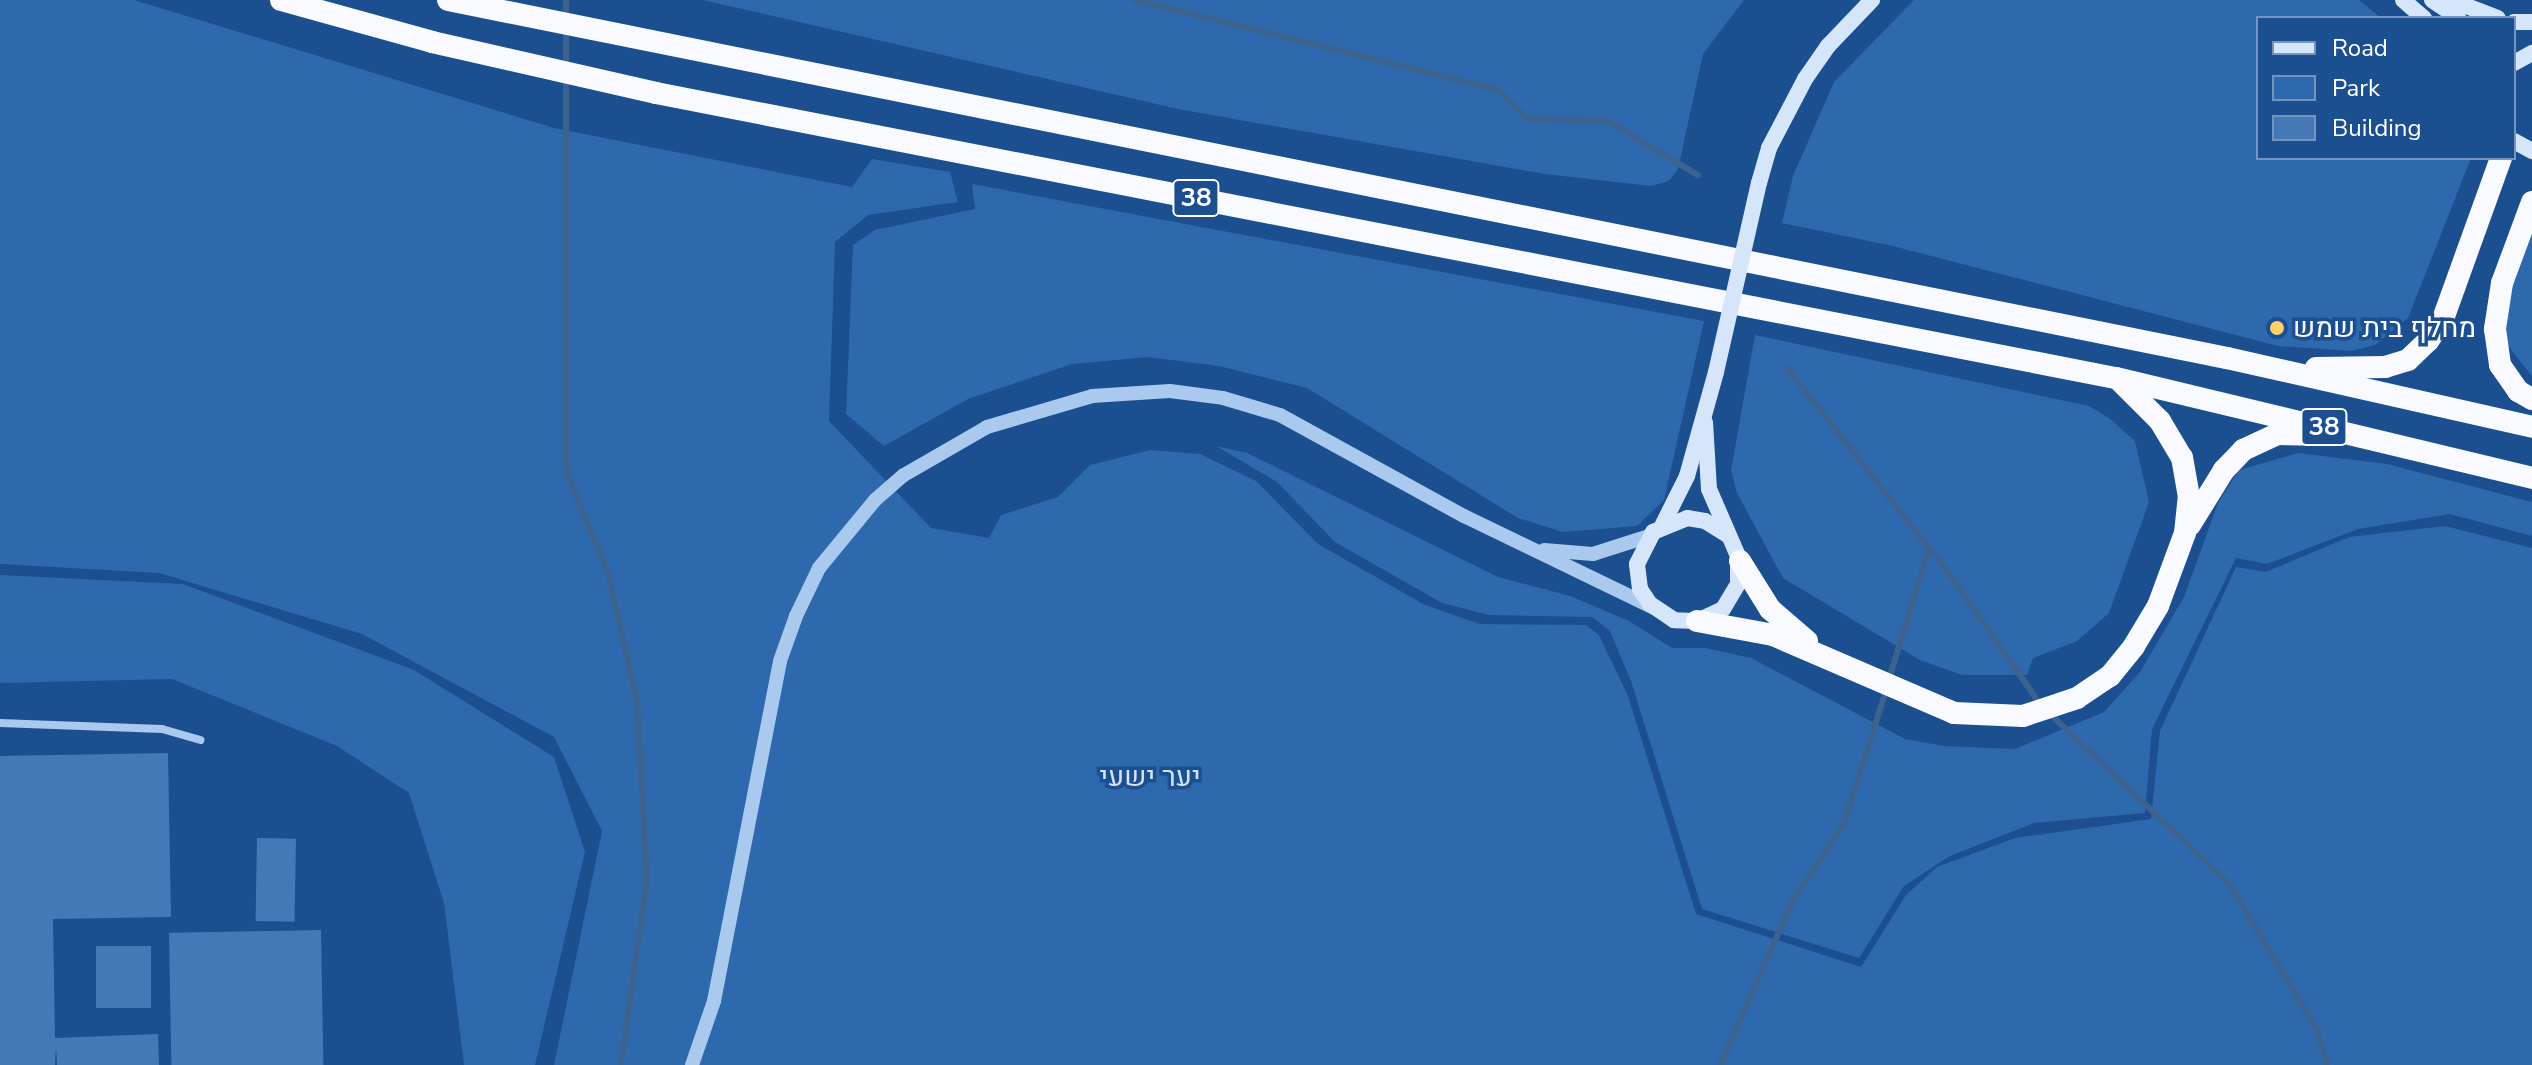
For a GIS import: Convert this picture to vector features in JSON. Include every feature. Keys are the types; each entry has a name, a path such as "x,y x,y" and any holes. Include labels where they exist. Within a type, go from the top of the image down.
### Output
{"highway":[{"name":"38","path":"281,0 432,42 656,93 2116,378 2532,478"},
{"name":"38","path":"448,0 2227,358 2532,427"},
{"path":"2227,358 2334,370 2408,360 2443,319 2500,160"},
{"path":"2532,202 2502,283 2495,329 2500,365 2518,391 2532,399"},
{"path":"2116,378 2155,414 2182,458 2189,497 2185,533"},
{"path":"1697,621 1753,629 1954,713 2023,716 2051,709 2110,676 2134,646 2158,606 2185,533 2224,470 2256,442 2277,434 2363,437"},
{"path":"1740,561 1770,609 1829,659"}],"main road":[{"path":"1705,422 1709,489 1740,561 1731,600 1697,621 1674,620 1654,608 1637,577 1638,558 1649,536 1663,524 1679,496 1705,422 1769,148 1805,79 1828,46 1872,0"},
{"path":"2403,0 2422,16"},
{"path":"2432,0 2456,16"},
{"path":"2451,0 2493,16"},
{"path":"1663,524 1693,518 1726,534"}],"street":[{"path":"692,1065 714,1001 780,661 796,616 819,568 865,512 904,475 947,447 1024,413 1092,396 1170,391 1223,398 1280,415 1524,545 1654,608"},
{"path":"1524,545 1561,554 1593,554 1649,536"},
{"path":"0,723 162,729 200,740"}],"green space":[{"name":"יער ישעי","path":"0,0 134,0 554,128 852,187 872,159 950,172 958,202 868,215 835,242 829,421 931,528 989,538 1001,515 1058,497 1090,465 1150,450 1200,454 1256,481 1318,544 1425,605 1480,624 1586,625 1599,635 1628,696 1696,914 1861,967 1906,895 1937,867 2015,838 2151,819 2160,731 2236,567 2266,572 2349,537 2445,526 2532,548 2532,1065 554,1065 602,831 554,737 362,634 159,573 0,564"},
{"path":"703,0 1744,0 1703,54 1678,169 1669,181 1651,186 1545,174 1178,109"},
{"path":"1914,0 2359,0 2379,16 2256,16 2256,160 2470,160 2408,318 2375,345 2351,351 2278,346 1893,246 1782,223 1793,176 1834,82"},
{"path":"972,184 1704,321 1664,500 1637,526 1563,532 1518,518 1307,388 1219,366 1148,357 1072,364 968,399 884,446 846,414 853,245 875,230 975,209"},
{"path":"2532,226 2532,376 2505,342 2509,290"},
{"path":"1755,335 2089,406 2109,418 2135,441 2149,502 2109,613 2077,641 2033,658 2027,675 1962,675 1920,660 1783,578 1737,493 1731,470"},
{"path":"1216,446 1247,453 1498,577 1570,596 1629,621 1672,648 1705,648 1751,658 1905,739 1944,746 2015,749 2104,712 2140,672 2184,597 2218,503 2239,470 2298,453 2387,464 2532,502 2532,536 2450,514 2358,529 2267,564 2236,558 2152,729 2145,813 2034,823 1950,856 1904,886 1859,958 1702,909 1631,681 1610,631 1592,617 1489,615 1442,603 1335,542 1277,482"},
{"path":"0,575 183,584 414,670 554,757 585,852 535,1065 464,1065 444,903 409,793 337,746 172,679 0,683"}],"building":[{"path":"168,753 171,917 53,919 55,1038 158,1034 159,1065 57,1065 56,1045 55,1065 0,1065 0,756"},
{"path":"257,838 296,839 295,922 256,921"},
{"path":"321,930 323,1065 171,1065 169,933"},
{"path":"96,946 151,946 151,1008 96,1008"}],"waterway":[{"path":"566,0 566,19"},
{"path":"1135,0 1499,90 1528,119 1608,121 1698,175"},
{"path":"566,30 566,67"},
{"path":"566,78 566,472 607,569 637,701 647,879 621,1065"},
{"path":"1787,368 1946,569 2040,704"},
{"path":"1889,679 1929,548"},
{"path":"1720,1065 1793,900 1844,824 1886,690"},
{"path":"2048,712 2230,885 2316,1028 2327,1065"}],"place":[{"name":"מחלף בית שמש","path":"2277,328"}]}
